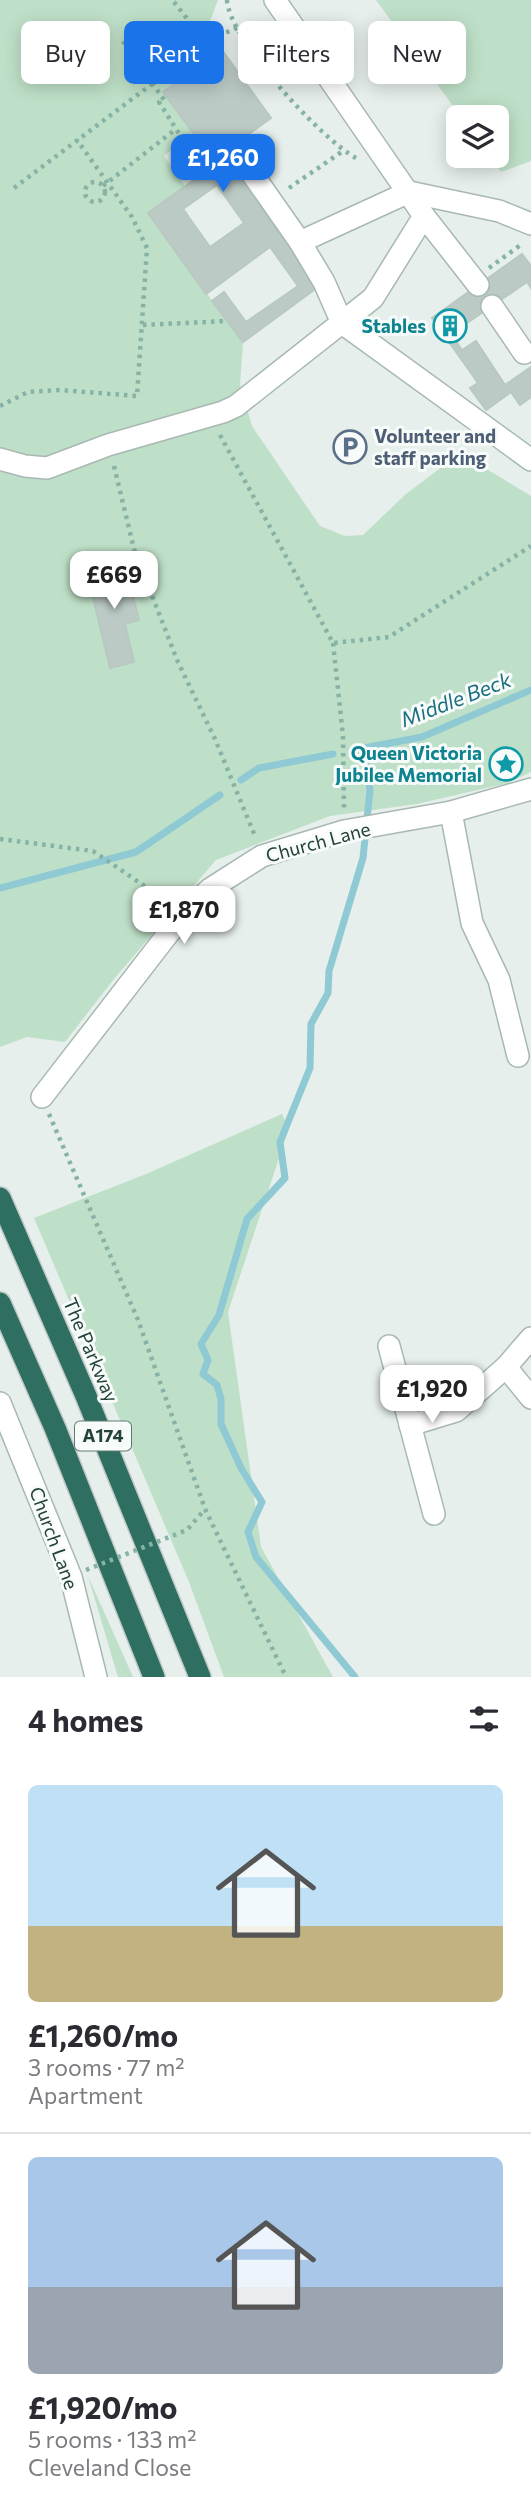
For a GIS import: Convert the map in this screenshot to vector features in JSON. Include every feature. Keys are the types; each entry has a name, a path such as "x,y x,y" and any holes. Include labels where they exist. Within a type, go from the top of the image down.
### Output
{"highway":[{"name":"The Parkway","path":"0,1198 86,1396 200,1677"},
{"name":"A174","path":"0,1303 55,1428 154,1677"}],"street":[{"path":"275,0 424,216 476,282"},
{"path":"251,172 300,242 324,282 342,323 531,460"},
{"path":"300,242 403,184 499,211 531,223"},
{"path":"0,459 25,466 47,468 108,445 236,406 373,298 424,216"},
{"path":"492,306 524,353"},
{"name":"Church Lane","path":"42,1097 185,912 210,889 262,856 351,830 451,811 531,789"},
{"path":"451,811 472,923 503,990 517,1056"},
{"path":"410,1426 456,1411 506,1367 531,1338"},
{"path":"389,1346 434,1514"},
{"path":"506,1367 531,1398"},
{"name":"Church Lane","path":"0,1403 71,1577 96,1677"}],"path":[{"path":"227,0 237,28 300,113 343,151 403,184"},
{"path":"174,2 189,21"},
{"path":"224,34 237,28"},
{"path":"123,41 151,85 164,100 159,102 185,144"},
{"path":"14,188 151,85"},
{"path":"105,185 176,129"},
{"path":"0,406 29,392 49,390 137,396 147,248 132,217 105,185 77,140"},
{"path":"271,201 343,151"},
{"path":"91,182 105,185 106,192 100,201 93,202 85,196 86,186 91,182"},
{"path":"476,282 531,238"},
{"path":"143,325 227,321"},
{"path":"208,416 333,643 351,830"},
{"path":"108,445 134,549 177,660 215,739 262,856"},
{"path":"333,643 389,637 531,546"},
{"path":"0,839 93,851 185,912"},
{"path":"42,1097 138,1320 205,1509 286,1677"},
{"path":"86,1570 187,1530 205,1509"}],"green space":[{"path":"0,0 218,0 210,21 124,21 124,84 174,84 163,92 192,133 164,156 185,186 148,214 243,342 240,385 252,426 320,526 345,536 363,535 406,494 455,457 472,460 531,496 531,772 508,783 417,804 330,816 216,860 114,979 65,1042 27,1037 0,1047"},
{"path":"376,0 531,0 531,161 501,172 498,168 509,168 509,105 452,105 437,84 466,84 466,21 391,21"},
{"path":"282,1114 289,1128 228,1312 261,1547 333,1677 224,1677 189,1582 34,1218 146,1174"},
{"path":"88,1576 133,1677 118,1677"}],"building":[{"path":"224,53 238,72 238,84 246,84 271,118 239,141 245,149 227,161 318,287 243,342 212,301 224,292 246,322 298,286 270,247 206,294 148,213 195,179 186,166 206,151 163,92 174,84 224,84","holes":["217,185 244,223 210,247 183,209"]},
{"name":"Stables","path":"522,254 531,266 531,288 527,282 451,334 462,350 476,341 505,385 531,367 531,397 520,405 511,392 486,410 470,388 478,383 432,318"},
{"path":"125,564 139,620 125,624 134,662 110,668 87,573"}],"waterway":[{"name":"Middle Beck","path":"353,750 422,737 531,690"},
{"path":"355,1677 256,1557 248,1532 262,1502 241,1468 221,1424 221,1399 217,1385 203,1374 208,1360 201,1344 219,1315 247,1219 285,1178 280,1142 310,1068 311,1024 328,993 329,971 363,858 370,790 364,748"},
{"name":"Middle Beck","path":"241,780 259,768 333,754"},
{"name":"Middle Beck","path":"0,888 136,852 220,795"}],"place":[{"name":"Stables","path":"450,326"},
{"name":"Volunteer and staff parking","path":"350,447"},
{"name":"Queen Victoria Jubilee Memorial","path":"506,764"}]}
